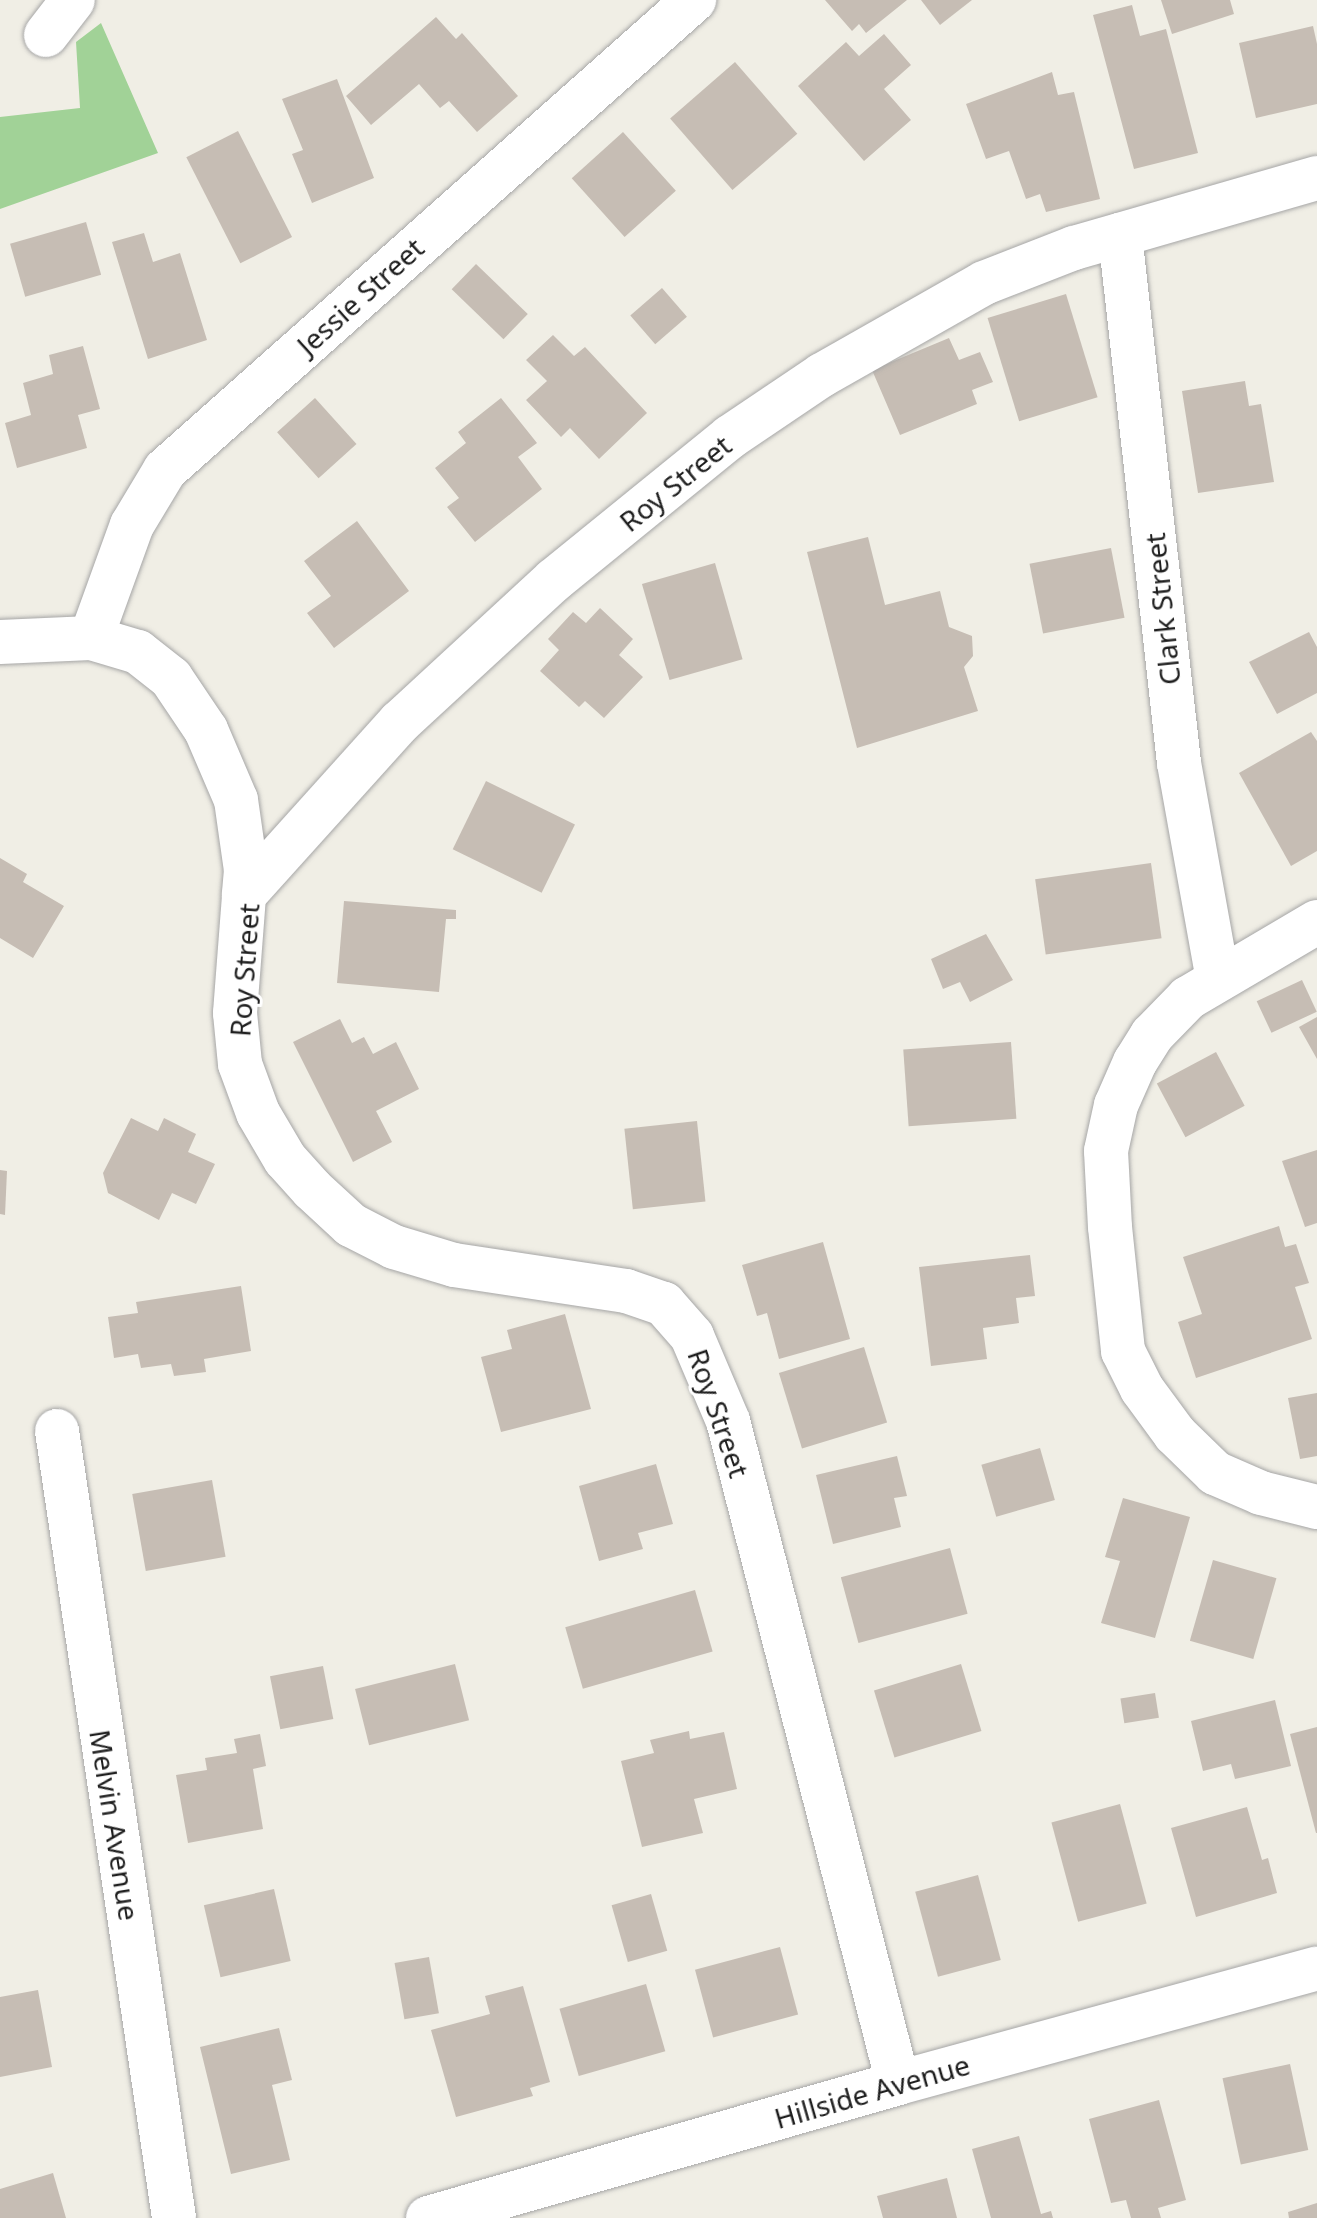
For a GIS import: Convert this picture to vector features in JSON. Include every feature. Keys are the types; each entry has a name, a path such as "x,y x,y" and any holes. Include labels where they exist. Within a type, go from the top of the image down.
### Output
{"street":[{"path":"46,35 73,0"},
{"name":"Jessie Street","path":"91,638 132,525 165,470 694,0"},
{"name":"Roy Street","path":"898,2083 728,1421 692,1336 664,1304 626,1291 454,1265 394,1247 351,1225 312,1189 278,1148 258,1113 240,1064 235,1013 244,895 400,722 554,580 730,437 822,375 984,283 1120,235 1317,178"},
{"name":"Clark Street","path":"1120,235 1179,763 1218,980"},
{"path":"0,642 91,638 138,652 171,678 206,730 236,800 246,870 244,895"},
{"path":"1317,922 1188,998 1152,1035 1135,1062 1116,1105 1106,1151 1110,1227 1123,1351 1142,1389 1167,1423 1215,1473 1261,1493 1317,1507"},
{"name":"Melvin Avenue","path":"57,1431 174,2218"},
{"name":"Hillside Avenue","path":"428,2218 898,2083 1317,1968"}],"green space":[{"path":"101,23 158,153 0,209 0,117 80,108 76,42"}],"building":[{"path":"825,0 907,0 866,33 859,24 852,31"},
{"path":"921,0 972,0 940,25"},
{"path":"1161,0 1230,0 1234,14 1172,34"},
{"path":"1132,5 1140,36 1166,29 1198,153 1134,169 1093,15"},
{"path":"436,17 456,39 462,33 518,96 477,132 449,101 440,108 419,84 371,125 346,96"},
{"path":"1313,26 1317,44 1317,104 1256,118 1239,43"},
{"path":"884,34 911,65 884,89 911,120 864,161 798,86 846,42 859,56"},
{"path":"735,62 797,134 732,190 670,118"},
{"path":"1052,72 1058,95 1074,92 1100,199 1046,212 1040,194 1026,199 1009,151 986,159 966,104"},
{"path":"337,79 374,178 312,203 292,154 303,150 282,99"},
{"path":"238,131 292,237 240,263 186,157"},
{"path":"623,132 676,191 625,237 572,178"},
{"path":"86,222 101,275 25,297 10,244"},
{"path":"144,233 153,262 180,253 207,340 148,359 112,242"},
{"path":"476,264 528,314 503,339 452,289"},
{"path":"662,288 687,317 655,344 630,316"},
{"path":"1066,294 1098,397 1019,421 988,318"},
{"path":"553,335 574,356 585,347 647,413 599,459 570,428 561,437 526,400 547,381 526,360"},
{"path":"949,338 959,360 980,352 993,382 972,390 977,404 900,435 872,370"},
{"path":"83,346 100,409 78,415 87,448 17,468 5,423 31,415 23,383 53,374 49,355"},
{"path":"1245,381 1249,406 1261,404 1274,482 1198,493 1182,391"},
{"path":"315,398 356,444 319,478 277,432"},
{"path":"501,398 537,443 518,457 542,489 475,542 447,507 459,498 435,468 466,443 458,432"},
{"path":"357,521 409,591 334,648 307,613 331,596 304,561"},
{"path":"868,537 885,605 940,591 949,627 972,636 973,656 964,667 978,711 857,748 807,552"},
{"path":"1111,548 1125,618 1043,634 1030,564"},
{"path":"715,563 743,659 670,680 642,584"},
{"path":"600,608 633,639 619,655 643,677 604,718 585,701 579,707 540,671 559,650 548,639 573,612 586,623"},
{"path":"1309,632 1317,647 1317,693 1277,714 1249,662"},
{"path":"1311,732 1317,741 1317,851 1291,866 1239,773"},
{"path":"486,781 575,824 542,893 453,849"},
{"path":"0,858 27,874 23,882 64,906 33,958 0,938"},
{"path":"1151,863 1162,938 1046,955 1035,879"},
{"path":"344,901 456,910 456,919 446,919 439,992 337,983"},
{"path":"986,934 1013,980 970,1002 960,982 943,989 931,959"},
{"path":"1302,980 1317,1012 1271,1033 1257,1001"},
{"path":"1317,1017 1317,1059 1299,1027"},
{"path":"340,1019 352,1043 364,1037 373,1054 396,1042 419,1089 376,1111 392,1142 353,1162 293,1042"},
{"path":"1011,1042 1016,1119 909,1126 903,1050"},
{"path":"1216,1052 1245,1106 1185,1137 1157,1083"},
{"path":"131,1118 158,1131 164,1118 196,1134 188,1152 215,1164 196,1204 172,1193 159,1220 108,1193 103,1173"},
{"path":"697,1121 705,1202 633,1209 624,1129"},
{"path":"1317,1150 1317,1223 1305,1227 1282,1161"},
{"path":"0,1170 7,1171 5,1215 0,1214"},
{"path":"1279,1226 1285,1247 1296,1244 1309,1283 1295,1287 1312,1339 1196,1378 1178,1322 1202,1314 1183,1257"},
{"path":"823,1242 850,1339 779,1359 767,1313 757,1316 742,1265"},
{"path":"1030,1255 1035,1296 1016,1298 1019,1323 983,1328 987,1359 931,1366 919,1267"},
{"path":"241,1286 251,1351 204,1359 206,1372 174,1376 171,1364 141,1368 138,1354 114,1358 108,1317 138,1313 136,1302"},
{"path":"565,1314 591,1409 501,1432 481,1357 512,1349 507,1330"},
{"path":"864,1347 887,1423 802,1449 779,1373"},
{"path":"1317,1393 1317,1456 1300,1459 1288,1398"},
{"path":"1040,1448 1055,1500 996,1517 981,1465"},
{"path":"897,1456 907,1496 894,1498 901,1527 833,1544 816,1475"},
{"path":"656,1464 673,1524 638,1533 643,1549 599,1561 579,1486"},
{"path":"212,1480 226,1557 146,1571 132,1494"},
{"path":"1123,1498 1190,1517 1155,1638 1101,1623 1120,1561 1105,1557"},
{"path":"950,1548 968,1614 858,1643 841,1577"},
{"path":"1213,1560 1276,1578 1253,1659 1190,1641"},
{"path":"695,1590 713,1652 583,1689 565,1627"},
{"path":"455,1664 469,1720 369,1745 355,1689"},
{"path":"961,1664 981,1731 894,1758 874,1691"},
{"path":"323,1666 333,1719 280,1729 270,1676"},
{"path":"1155,1693 1159,1718 1124,1723 1120,1698"},
{"path":"1275,1700 1291,1766 1235,1779 1231,1764 1203,1771 1191,1721"},
{"path":"1317,1727 1317,1833 1316,1833 1290,1734"},
{"path":"689,1731 690,1739 724,1732 737,1789 694,1799 703,1833 642,1847 621,1761 654,1753 650,1740"},
{"path":"260,1734 266,1766 253,1769 263,1829 188,1843 176,1775 207,1770 205,1758 237,1753 234,1739"},
{"path":"1120,1804 1147,1903 1078,1922 1051,1822"},
{"path":"1247,1807 1262,1860 1268,1858 1277,1893 1196,1917 1171,1828"},
{"path":"978,1875 1001,1960 938,1977 915,1892"},
{"path":"274,1889 291,1961 220,1977 204,1905"},
{"path":"651,1894 667,1951 628,1962 612,1905"},
{"path":"780,1947 798,2015 713,2037 695,1970"},
{"path":"429,1957 439,2013 404,2019 395,1963"},
{"path":"646,1984 665,2051 579,2076 559,2009"},
{"path":"523,1986 550,2082 530,2088 533,2096 456,2117 431,2030 490,2014 485,1996"},
{"path":"38,1990 52,2067 0,2077 0,1997"},
{"path":"279,2028 292,2080 272,2085 290,2160 231,2174 200,2047"},
{"path":"1290,2064 1308,2150 1241,2164 1223,2078"},
{"path":"1159,2100 1186,2200 1158,2208 1161,2218 1131,2218 1126,2200 1111,2203 1089,2119"},
{"path":"1019,2136 1041,2214 1051,2211 1053,2218 991,2218 972,2149"},
{"path":"53,2173 66,2218 0,2218 0,2189"},
{"path":"947,2178 957,2218 883,2218 877,2196"},
{"path":"1317,2203 1317,2218 1289,2218 1288,2212"}]}
